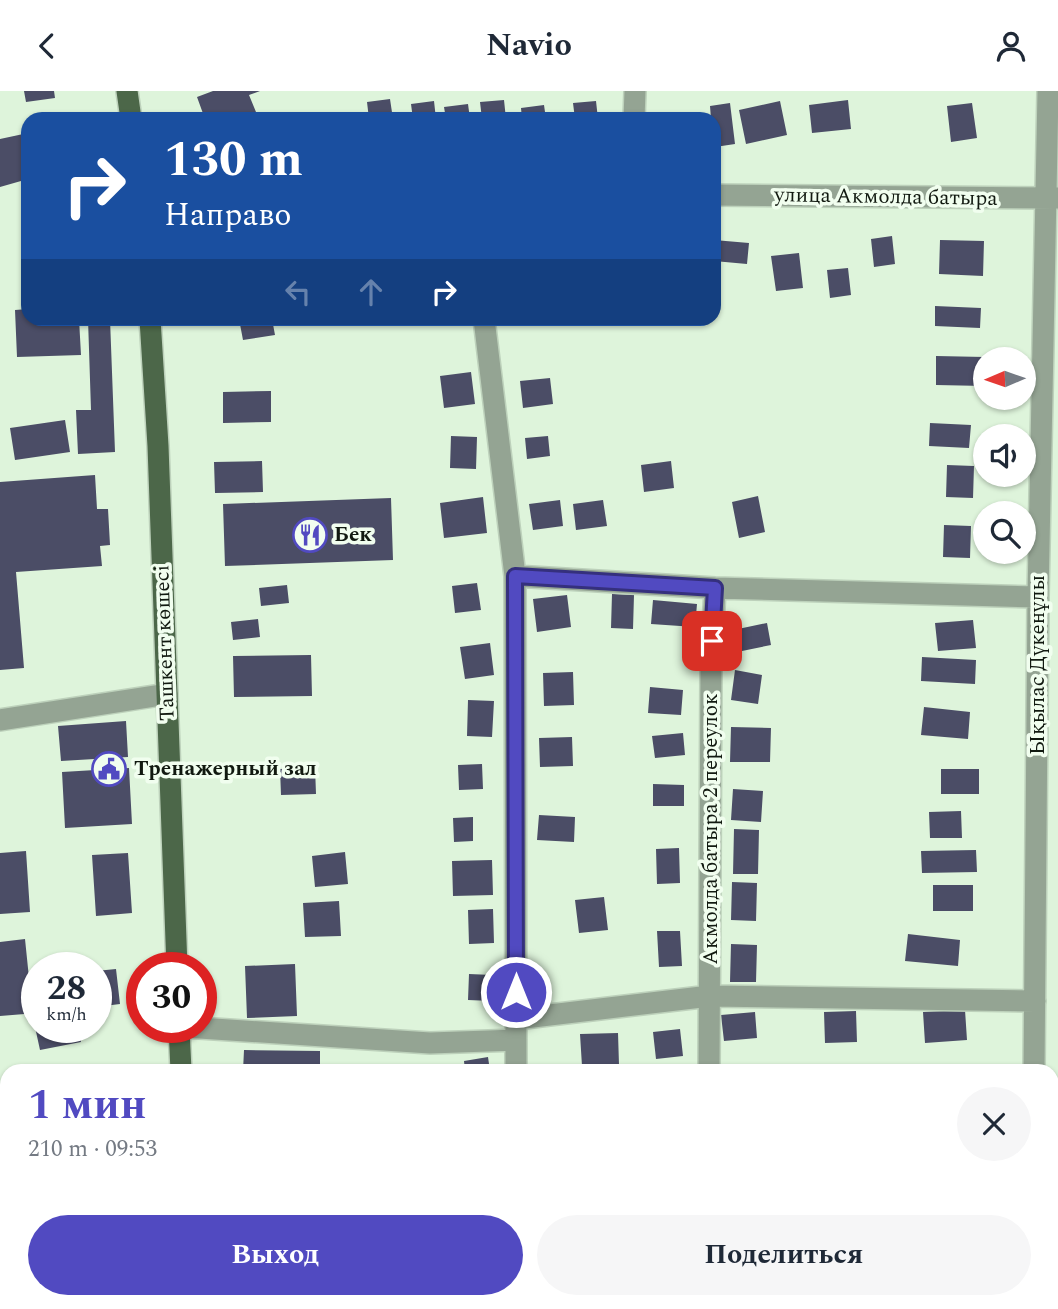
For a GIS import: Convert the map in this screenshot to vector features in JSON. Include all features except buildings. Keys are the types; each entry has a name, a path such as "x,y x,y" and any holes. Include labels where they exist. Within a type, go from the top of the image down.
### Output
{"main road":[{"path":"127,91 130,112"},
{"name":"Ташкент көшесі","path":"150,326 176,952"},
{"path":"180,1043 181,1064"}],"street":[{"path":"634,112 635,91"},
{"name":"Ықылас Дүкенұлы","path":"1034,1064 1038,597 1051,198 1048,91"},
{"name":"улица Акмолда батыра","path":"721,195 1051,198"},
{"path":"485,326 515,576 516,1064"},
{"path":"515,576 715,588 1038,597"},
{"name":"Акмолда батыра 2 переулок","path":"709,1064 711,668 715,588"},
{"path":"0,720 167,694"},
{"path":"217,1029 430,1043 710,996 1035,1001"}],"place":[{"name":"Бек","path":"310,535"},
{"name":"Тренажерный зал","path":"109,769"}],"route":[{"path":"516,992 515,576 715,588 712,641"}]}
